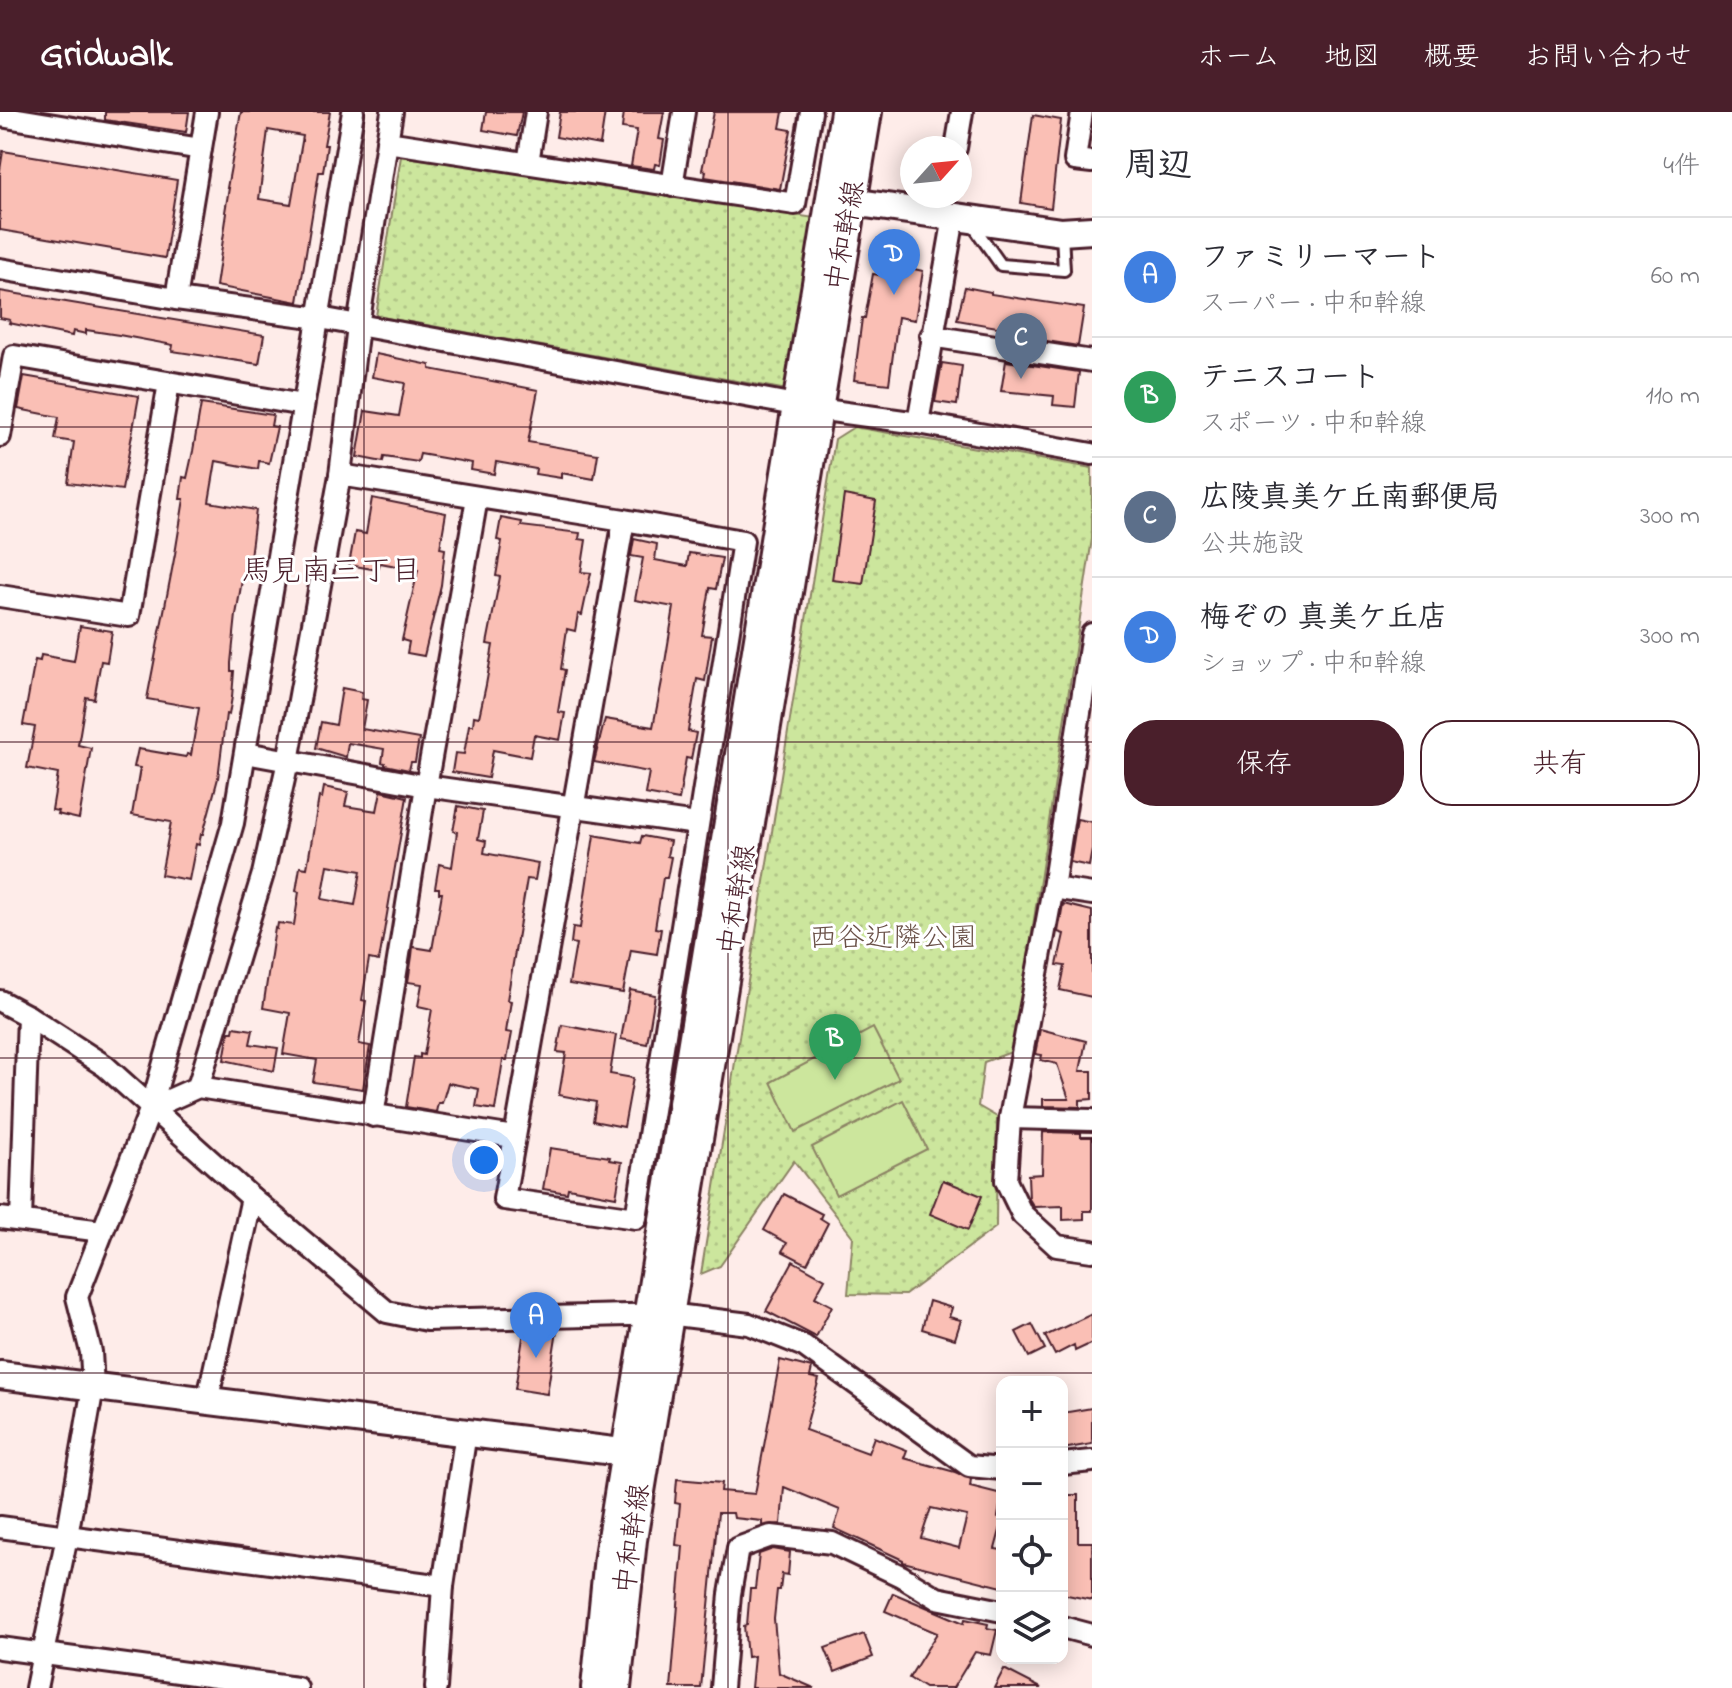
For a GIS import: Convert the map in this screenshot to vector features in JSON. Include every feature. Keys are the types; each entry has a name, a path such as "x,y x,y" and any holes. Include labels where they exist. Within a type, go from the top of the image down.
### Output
{"main road":[{"name":"中和幹線","path":"842,201 845,112"},
{"name":"中和幹線","path":"596,1688 609,1556 636,1454 698,1016 842,201 867,112"},
{"name":"中和幹線","path":"616,1688 632,1540 636,1454"}],"street":[{"path":"176,299 207,112"},
{"path":"36,1688 93,1387 91,1352 77,1297 151,1108 233,823 353,112"},
{"path":"198,1087 263,874 288,761 340,475 358,326 392,112"},
{"path":"528,163 536,112"},
{"path":"672,186 684,112"},
{"path":"387,142 795,204 811,112"},
{"path":"958,136 962,112"},
{"path":"1082,112 1075,160 1092,162"},
{"path":"0,116 60,119 201,149"},
{"path":"842,201 1061,232 1092,230"},
{"path":"918,423 931,336 962,218"},
{"path":"0,269 176,299 320,318 807,407 1092,454"},
{"path":"931,336 1092,361"},
{"path":"0,436 14,356 303,405"},
{"path":"0,596 129,616 169,383"},
{"path":"340,475 624,520 743,541 636,1218 504,1199 624,520"},
{"path":"373,1116 426,786 477,498"},
{"path":"1092,634 1084,741 1010,1118 1006,1181 1022,1214 1057,1246 1092,1251"},
{"path":"246,753 426,786 697,824"},
{"path":"1053,888 1092,894"},
{"path":"0,1001 105,1066 252,1198 387,1312 427,1320 658,1314 749,1324 804,1346 969,1466 996,1468"},
{"path":"21,1220 28,1016"},
{"path":"151,1108 198,1087 514,1137"},
{"path":"1010,1118 1092,1120"},
{"path":"207,1402 252,1198"},
{"path":"0,1218 102,1231"},
{"path":"0,1375 636,1454"},
{"path":"436,1688 443,1586 466,1432"},
{"path":"1068,1463 1092,1461"},
{"path":"0,1527 443,1586"},
{"path":"722,1688 730,1594 738,1548 771,1536 832,1543 901,1576 937,1598 996,1610"},
{"path":"1068,1629 1092,1635"},
{"path":"0,1648 297,1688"}],"lane":[{"path":"962,218 1001,265 1064,270 1061,232"}],"green space":[{"path":"401,156 815,218 787,390 376,316"},
{"name":"西谷近隣公園","path":"854,427 1092,468 1092,539 1014,1051 984,1062 978,1106 997,1117 996,1227 905,1295 848,1294 853,1237 794,1161 720,1266 701,1274 835,439"},
{"path":"873,1028 899,1079 795,1132 771,1082"},
{"path":"903,1100 927,1149 836,1195 812,1147"}],"building":[{"path":"105,112 189,112 186,132 105,120"},
{"path":"241,112 330,112 323,172 319,172 298,302 216,286 227,213 227,188","holes":["268,130 303,136 291,204 259,199"]},
{"path":"486,112 522,112 517,136 483,130"},
{"path":"560,112 605,112 600,145 556,137"},
{"path":"624,112 664,112 659,139 664,140 660,165 655,164 654,169 631,166 637,130 622,128"},
{"path":"714,112 783,112 780,128 791,130 780,189 705,177 706,171 702,170"},
{"path":"1033,115 1061,120 1051,208 1021,203"},
{"path":"3,151 177,180 165,258 0,230"},
{"path":"900,266 923,271 915,320 898,317 889,384 854,380 862,318 865,318 873,274 898,278"},
{"path":"965,287 1084,308 1078,346 1009,335 1009,329 957,320"},
{"path":"0,291 264,335 259,364 172,351 173,345 119,335 86,330 86,334 73,331 72,336 9,323 10,320 0,318"},
{"path":"376,354 430,365 430,369 538,390 528,442 598,454 594,479 561,473 561,478 535,474 536,469 496,462 494,474 471,470 472,463 420,454 418,462 384,457 383,462 357,457 365,411 399,416 405,383 372,377"},
{"path":"1006,361 1079,372 1075,407 1053,405 1054,396 1001,391"},
{"path":"942,363 962,366 957,405 935,402"},
{"path":"24,376 139,396 122,490 68,483 74,442 55,439 59,417 18,409"},
{"path":"201,404 273,415 271,426 277,427 269,463 259,461 258,469 216,461 209,502 256,510 250,557 246,557 236,615 231,663 231,671 234,671 232,697 229,715 226,714 218,778 203,834 199,845 196,844 189,880 161,875 171,822 132,815 140,768 134,767 138,749 186,757 187,754 191,755 199,708 147,699 184,499 180,499 183,477 187,478"},
{"path":"844,495 876,501 863,584 832,580"},
{"path":"372,498 446,513 440,548 445,549 441,585 424,656 407,653 409,642 402,640 418,570 380,563 378,570 349,565 355,532 366,534"},
{"path":"501,518 522,522 521,526 580,533 579,539 586,540 581,572 591,573 582,615 578,614 575,631 567,629 561,669 565,670 558,712 565,713 560,740 534,735 530,757 493,750 488,778 452,772 455,753 464,754 469,725 473,725 474,716 479,717 486,685 493,645 487,644 500,577 496,576 502,541 497,540"},
{"path":"634,539 657,544 655,560 687,566 689,553 722,558 716,589 710,588 702,635 712,636 705,681 697,679 688,731 696,733 691,759 686,758 679,800 645,794 649,772 594,762 605,719 653,727 662,681 674,607 635,600 643,558 631,556"},
{"path":"80,626 112,631 107,662 101,661 94,699 86,697 78,745 91,748 79,819 52,810 58,774 27,768 35,727 23,725 35,660 40,661 41,655 74,661"},
{"path":"342,688 362,692 361,699 367,700 362,729 419,739 415,762 411,762 409,770 385,765 382,762 384,749 348,743 346,757 316,748 321,722 336,725"},
{"path":"324,787 348,792 345,806 377,811 381,791 407,797 379,961 369,959 362,1000 366,1001 359,1044 370,1046 363,1089 313,1082 317,1060 283,1054 290,1013 263,1008 275,928 278,923 294,925 300,867 307,868 319,797 322,798","holes":["328,865 361,871 355,905 322,899"]},
{"path":"458,806 483,811 478,839 486,841 484,853 538,863 535,880 527,879 507,1000 511,1001 506,1032 512,1033 507,1060 503,1060 495,1110 476,1107 479,1089 448,1083 436,1112 406,1107 414,1057 424,1055 432,1009 418,1006 422,984 408,982 413,947 432,950 442,893 435,888 439,864 452,867 457,832 453,831"},
{"path":"1077,819 1092,822 1089,866 1070,862"},
{"path":"594,835 640,843 642,836 670,841 667,856 671,857 667,878 663,878 655,928 661,929 657,954 631,950 623,993 569,984 576,944 571,943 573,927 580,928"},
{"path":"1063,904 1092,911 1092,997 1060,990 1065,966 1057,965 1064,934 1058,932"},
{"path":"630,990 655,995 647,1044 621,1039"},
{"path":"562,1025 616,1035 610,1074 633,1078 624,1127 593,1121 596,1102 559,1095 566,1053 557,1052"},
{"path":"234,1027 253,1030 250,1044 278,1048 274,1071 224,1060 229,1032 233,1032"},
{"path":"1040,1029 1086,1041 1080,1071 1092,1071 1092,1099 1080,1100 1080,1107 1043,1106 1043,1099 1069,1099 1057,1064 1041,1060 1042,1055 1035,1054"},
{"path":"1043,1132 1081,1133 1081,1137 1092,1137 1092,1211 1084,1211 1084,1219 1063,1220 1063,1206 1034,1207 1029,1199 1028,1175 1042,1174"},
{"path":"550,1148 610,1157 609,1160 622,1162 616,1197 568,1188 567,1193 543,1189"},
{"path":"943,1180 982,1196 968,1230 930,1214"},
{"path":"784,1194 822,1214 820,1218 828,1223 807,1264 782,1251 787,1243 764,1230"},
{"path":"793,1261 825,1279 815,1297 832,1306 816,1337 766,1311"},
{"path":"929,1301 952,1308 949,1317 961,1320 955,1339 922,1329"},
{"path":"1092,1314 1092,1343 1075,1351 1074,1345 1055,1355 1045,1336"},
{"path":"1032,1324 1045,1349 1029,1357 1016,1332"},
{"path":"557,1330 547,1394 515,1389 524,1331"},
{"path":"780,1360 812,1368 810,1377 819,1379 805,1430 868,1453 874,1437 907,1450 904,1458 955,1472 971,1479 970,1486 996,1492 996,1585 903,1562 834,1528 840,1510 784,1487 781,1524 762,1526 762,1521 734,1518 733,1513 718,1513 701,1688 671,1688 683,1546 676,1545 680,1504 675,1503 677,1479 722,1483 721,1491 755,1494","holes":["931,1508 967,1516 959,1548 921,1538"]},
{"path":"1092,1408 1092,1444 1068,1448 1068,1412"},
{"path":"1068,1495 1078,1495 1078,1542 1092,1542 1092,1600 1068,1595"},
{"path":"773,1549 790,1552 788,1575 782,1574 780,1590 777,1590 774,1619 779,1673 814,1688 751,1688 754,1656 747,1657 744,1626 747,1625 750,1589 755,1589 759,1554"},
{"path":"893,1593 964,1623 965,1619 988,1624 987,1628 996,1630 991,1655 975,1652 953,1688 925,1688 909,1678 937,1633 885,1611"},
{"path":"864,1634 873,1657 835,1672 825,1648"},
{"path":"1004,1669 1041,1688 994,1688"}],"place":[{"name":"梅ぞの 真美ケ丘店","path":"894,295"},
{"name":"広陵真美ケ丘南郵便局","path":"1021,379"},
{"name":"テニスコート","path":"835,1080"},
{"name":"ファミリーマート","path":"536,1358"}],"district":[{"name":"馬見南三丁目","path":"331,573"}]}
